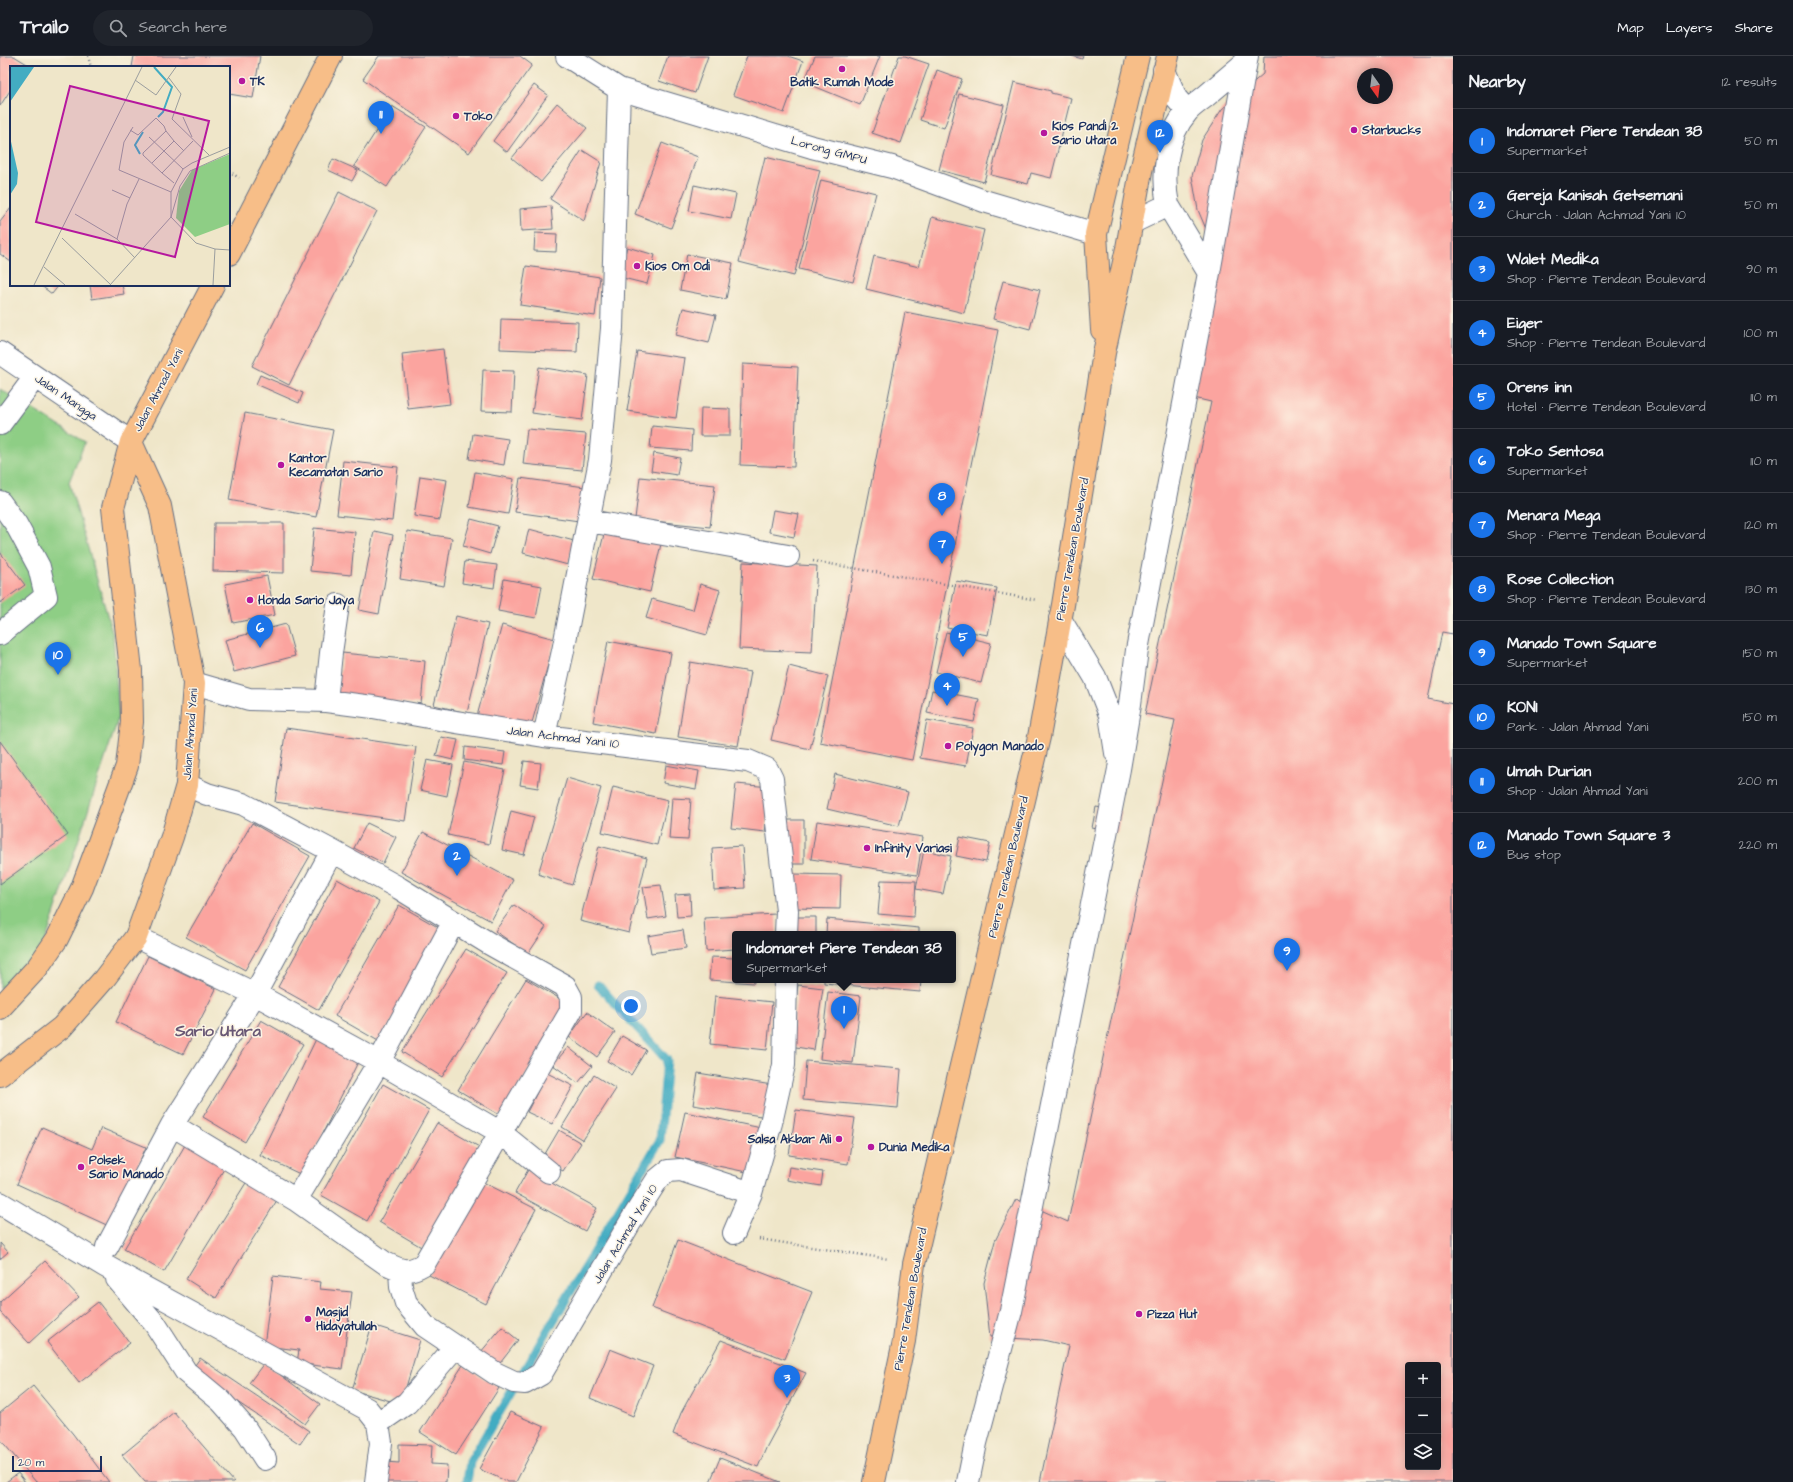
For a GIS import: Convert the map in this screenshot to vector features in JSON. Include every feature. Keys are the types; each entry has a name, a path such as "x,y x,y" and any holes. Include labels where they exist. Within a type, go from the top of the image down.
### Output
{"main road":[{"path":"230,252 331,56"},
{"path":"1104,353 1096,234 1138,56"},
{"name":"Pierre Tendean Boulevard","path":"874,1482 904,1341 914,1264 1039,738 1062,612 1104,353 1127,248 1141,171 1166,63"},
{"name":"Jalan Ahmad Yani","path":"0,1075 62,1027 104,979 136,937 172,836 187,785 194,684 160,506 131,442 212,286"},
{"path":"0,1008 37,968 57,939 82,888 127,766 132,722 131,670 113,508 131,442"}],"street":[{"name":"Lorong GMPU","path":"567,56 619,90 812,147 892,167 984,201 1096,234"},
{"path":"1209,272 1168,205 1165,174 1170,146 1176,128 1187,111 1247,59"},
{"path":"968,1482 976,1443 1012,1311 1119,769 1137,650 1209,272 1247,59"},
{"path":"1166,63 1176,98 1187,111"},
{"path":"544,736 589,521 600,460 607,405 612,328 619,90"},
{"path":"1132,223 1168,205"},
{"name":"Jalan Mangga","path":"0,353 131,442"},
{"path":"0,424 35,376"},
{"path":"0,502 16,524 39,567 46,596 0,634"},
{"path":"589,521 788,556"},
{"path":"326,701 334,627 338,605"},
{"path":"1062,612 1095,677 1110,715 1119,769"},
{"name":"Jalan Achmad Yani 10","path":"194,684 249,699 326,701 373,707 544,736 748,761 767,769 772,779 787,911 786,931"},
{"path":"172,1125 296,1200 385,1263 400,1270 412,1271 424,1264 571,1011 572,1003 571,996 565,986 453,923 399,888 243,804 207,794 187,785"},
{"path":"106,1257 172,1125 256,994 332,851"},
{"path":"296,1200 379,1062 453,923"},
{"path":"136,937 256,994 379,1062 501,1133 549,1172"},
{"path":"736,1230 751,1193 771,1122 784,1064 786,983"},
{"name":"Jalan Achmad Yani 10","path":"400,1270 401,1287 406,1303 425,1326 495,1373 523,1381 541,1374 631,1221 657,1180 668,1171 681,1170 751,1193"},
{"path":"0,1203 106,1257 367,1409 378,1423 381,1443 376,1482"},
{"path":"106,1257 155,1324 186,1372 221,1401 245,1428 265,1459"},
{"path":"378,1423 408,1403 455,1347"}],"path":[{"path":"88,56 91,66"},
{"path":"788,556 1062,612"},
{"path":"736,1230 753,1238 914,1264"}],"green space":[{"path":"0,389 85,442 69,482 113,635 119,716 40,958 0,988"}],"building":[{"path":"0,56 14,56 27,64 26,66 10,66 10,91 0,106"},
{"name":"TK","path":"134,56 260,56 253,98 230,94 230,66 132,66"},
{"name":"Toko","path":"379,56 520,56 532,65 469,153 363,79"},
{"path":"668,56 708,56 695,93 659,81"},
{"path":"747,56 788,56 803,61 784,113 733,95"},
{"name":"Batik Rumah Mode","path":"815,56 880,56 860,105 804,82"},
{"path":"899,56 905,56 929,64 901,143 872,133"},
{"path":"1072,56 1083,56 1082,59"},
{"path":"1264,56 1453,56 1453,634 1442,632 1428,699 1453,704 1453,1482 1040,1482 1069,1346 1043,1340 990,1337 984,1283 995,1241 1016,1199 1068,1222 1175,720 1145,714 1211,402 1194,398 1217,255 1198,210 1192,176 1202,140 1222,109 1263,74"},
{"path":"937,70 962,79 944,128 920,120"},
{"path":"1014,82 1051,91 1051,93 1071,98 1051,178 1031,173 1028,184 991,175"},
{"path":"534,85 548,95 507,152 493,141"},
{"path":"959,94 1004,105 984,182 939,170"},
{"path":"557,103 587,128 541,182 512,158"},
{"path":"392,106 426,127 387,187 354,166"},
{"path":"662,143 698,157 671,228 635,214"},
{"path":"582,150 601,162 584,221 550,199"},
{"path":"765,157 820,170 794,276 739,262"},
{"path":"333,159 358,170 352,181 328,170"},
{"path":"821,180 876,193 853,282 799,269"},
{"path":"694,185 736,194 731,219 689,211"},
{"path":"339,192 377,211 289,385 252,366"},
{"path":"551,206 553,229 521,231 520,209"},
{"path":"10,209 10,261 0,254 0,222"},
{"path":"932,217 984,230 964,313 866,289 874,256 919,267"},
{"path":"535,233 557,234 556,252 534,251"},
{"name":"Kios Om Odi","path":"627,247 655,255 647,284 619,277"},
{"path":"687,254 733,263 726,299 680,290"},
{"path":"526,266 600,277 595,316 520,305"},
{"path":"1003,281 1040,290 1030,329 993,319"},
{"path":"41,286 58,286 52,294"},
{"path":"90,286 122,286 124,294 92,299"},
{"path":"683,308 716,315 709,343 676,335"},
{"path":"905,312 998,330 912,760 820,742"},
{"path":"501,319 578,322 577,352 500,349"},
{"path":"443,349 450,404 408,409 402,354"},
{"path":"637,351 685,358 676,418 627,411"},
{"path":"743,364 798,367 794,467 740,465"},
{"path":"539,367 588,375 582,420 532,413"},
{"path":"483,370 514,371 512,412 481,411"},
{"path":"260,375 303,393 299,403 256,384"},
{"path":"701,408 730,409 730,436 700,436"},
{"name":"Kantor Kecamatan Sario","path":"245,413 333,430 316,517 229,500"},
{"path":"652,426 692,430 691,451 650,448"},
{"path":"527,429 586,434 582,470 523,464"},
{"path":"473,434 508,439 504,465 469,459"},
{"path":"654,453 680,458 677,475 651,471"},
{"path":"343,461 398,467 392,521 337,515"},
{"path":"475,472 514,479 508,514 469,507"},
{"path":"420,476 447,480 440,520 414,516"},
{"path":"640,477 715,485 710,527 635,519"},
{"path":"520,478 585,487 579,521 515,512"},
{"path":"773,510 799,514 794,537 769,532"},
{"path":"471,519 498,526 490,554 463,546"},
{"path":"214,523 284,523 284,573 213,571"},
{"path":"314,528 355,532 351,575 310,571"},
{"path":"529,529 574,541 568,565 523,553"},
{"path":"605,530 661,544 650,592 593,579"},
{"path":"374,531 393,535 379,614 359,610"},
{"path":"407,531 452,538 444,586 400,579"},
{"path":"0,552 25,585 0,603"},
{"path":"465,561 497,565 494,588 462,583"},
{"path":"743,562 817,566 812,652 739,649"},
{"name":"Honda Sario Jaya","path":"267,576 275,615 233,623 225,584"},
{"path":"504,579 542,586 536,618 498,611"},
{"path":"956,581 997,588 988,635 947,628"},
{"path":"700,584 720,590 707,635 646,618 652,599 693,610"},
{"path":"456,616 488,624 467,713 434,705"},
{"path":"286,624 295,656 234,672 225,640"},
{"path":"502,625 555,639 530,730 477,716"},
{"path":"946,632 991,643 981,683 936,672"},
{"path":"608,641 671,653 656,734 593,722"},
{"path":"342,653 425,661 421,704 337,697"},
{"path":"690,662 751,672 738,746 678,737"},
{"path":"789,666 828,676 810,749 771,740"},
{"path":"932,690 979,699 974,722 927,713"},
{"path":"927,720 973,728 966,766 920,758"},
{"path":"286,728 416,747 405,821 275,802"},
{"path":"441,737 458,740 453,760 436,756"},
{"path":"0,741 68,835 0,884"},
{"path":"465,747 505,752 503,765 464,760"},
{"path":"427,760 453,765 447,796 420,790"},
{"path":"524,761 541,763 538,788 520,785"},
{"path":"464,762 505,770 489,844 448,835"},
{"path":"666,765 699,771 696,789 663,783"},
{"path":"835,774 908,792 899,826 827,809"},
{"path":"567,778 601,788 572,885 538,874"},
{"path":"736,784 771,787 765,832 731,828"},
{"path":"613,787 668,800 657,845 602,832"},
{"path":"672,798 691,799 688,840 669,839"},
{"path":"1096,807 1121,811 1117,833 1092,828"},
{"path":"511,811 534,817 524,855 502,850"},
{"path":"787,820 804,820 804,864 787,864"},
{"name":"Infinity Variasi","path":"817,821 923,837 917,875 811,859"},
{"path":"252,823 310,856 245,970 186,937"},
{"path":"367,823 396,837 383,863 354,848"},
{"path":"423,832 513,880 491,921 401,872"},
{"path":"960,837 990,843 986,862 956,856"},
{"path":"599,846 647,858 629,933 580,921"},
{"path":"742,846 745,888 714,890 712,848"},
{"path":"924,850 951,856 943,894 916,889"},
{"path":"794,874 841,875 840,909 793,908"},
{"path":"337,879 379,902 319,1010 278,987"},
{"path":"881,880 916,881 914,917 878,914"},
{"path":"661,885 666,916 648,919 643,887"},
{"path":"690,894 691,916 677,917 675,895"},
{"path":"399,905 443,930 380,1042 335,1016"},
{"path":"514,905 546,927 528,954 495,931"},
{"path":"776,914 777,931 732,931 732,949 706,951 704,918"},
{"path":"795,917 816,917 816,931 795,931"},
{"path":"827,919 919,928 919,931 826,931"},
{"path":"683,930 686,948 651,953 648,936"},
{"path":"466,949 507,973 442,1077 402,1052"},
{"path":"148,956 216,989 183,1054 116,1022"},
{"path":"711,957 732,958 732,982 709,980"},
{"path":"526,979 569,1004 501,1116 458,1090"},
{"path":"824,983 921,983 920,992"},
{"path":"798,985 823,988 814,1050 790,1046"},
{"path":"828,992 861,996 853,1063 820,1059"},
{"path":"715,996 772,1002 767,1050 710,1044"},
{"path":"587,1012 615,1032 597,1057 569,1037"},
{"path":"261,1020 303,1044 245,1142 203,1117"},
{"path":"622,1036 646,1050 631,1075 607,1061"},
{"path":"316,1039 359,1060 302,1175 260,1155"},
{"path":"568,1047 592,1066 578,1083 553,1065"},
{"path":"806,1061 901,1069 898,1108 803,1100"},
{"path":"547,1073 573,1086 552,1124 527,1112"},
{"path":"698,1073 772,1085 767,1117 693,1105"},
{"path":"594,1075 616,1089 583,1140 562,1127"},
{"path":"383,1084 429,1110 367,1221 321,1195"},
{"path":"796,1110 855,1118 848,1164 789,1155"},
{"path":"685,1112 766,1129 756,1174 675,1157"},
{"path":"437,1123 481,1148 423,1248 379,1222"},
{"name":"Polsek Sario Manado","path":"42,1127 92,1149 101,1128 146,1147 111,1227 17,1184"},
{"path":"559,1130 581,1143 563,1171 542,1159"},
{"path":"188,1140 228,1162 164,1272 124,1249"},
{"path":"789,1167 823,1172 821,1186 787,1180"},
{"path":"528,1170 597,1208 585,1231 515,1193"},
{"path":"249,1178 279,1197 216,1298 186,1279"},
{"path":"479,1180 536,1209 486,1304 429,1275"},
{"path":"678,1240 812,1292 785,1359 652,1308"},
{"path":"0,1243 8,1252 0,1259"},
{"path":"45,1261 79,1297 29,1343 0,1312 0,1302"},
{"name":"Masjid Hidayatullah","path":"273,1276 321,1282 320,1289 352,1292 342,1369 297,1363 299,1350 264,1346"},
{"path":"98,1302 130,1343 79,1383 47,1342"},
{"path":"372,1325 420,1340 401,1404 352,1390"},
{"path":"502,1327 518,1340 497,1367 480,1353"},
{"path":"721,1340 806,1373 767,1446 758,1467 673,1434 681,1413"},
{"path":"610,1349 653,1366 633,1416 590,1398"},
{"path":"200,1358 309,1431 300,1444 191,1371"},
{"path":"264,1363 320,1404 305,1424 249,1383"},
{"path":"463,1365 499,1388 456,1455 420,1432"},
{"path":"33,1386 73,1434 109,1482 36,1482 0,1439 0,1413"},
{"path":"174,1412 234,1482 145,1482 122,1455"},
{"path":"510,1412 544,1427 516,1482 508,1482 479,1469"},
{"path":"399,1444 432,1445 431,1464 447,1465 446,1482 384,1482 385,1462 399,1463"},
{"path":"720,1458 780,1482 710,1482"},
{"path":"18,1473 25,1482 6,1482"}],"waterway":[{"path":"467,1482 470,1462 660,1140 667,1060 598,985"}],"place":[{"name":"Batik Rumah Mode","path":"842,69"},
{"name":"TK","path":"242,81"},
{"name":"Toko","path":"456,116"},
{"name":"Starbucks","path":"1354,130"},
{"name":"Kios Pandi 2 Sario Utara","path":"1044,133"},
{"name":"Umah Durian","path":"381,134"},
{"name":"Manado Town Square 3","path":"1160,153"},
{"name":"Kios Om Odi","path":"637,266"},
{"name":"Kantor Kecamatan Sario","path":"281,465"},
{"name":"Rose Collection","path":"942,516"},
{"name":"Menara Mega","path":"942,564"},
{"name":"Honda Sario Jaya","path":"250,600"},
{"name":"Toko Sentosa","path":"260,648"},
{"name":"Orens inn","path":"963,657"},
{"name":"KONI","path":"58,675"},
{"name":"Eiger","path":"947,706"},
{"name":"Polygon Manado","path":"948,746"},
{"name":"Infinity Variasi","path":"867,848"},
{"name":"Gereja Kanisah Getsemani","path":"457,876"},
{"name":"Manado Town Square","path":"1287,971"},
{"name":"Indomaret Piere Tendean 38","path":"844,1029"},
{"name":"Salsa Akbar Ali","path":"839,1139"},
{"name":"Dunia Medika","path":"871,1147"},
{"name":"Polsek Sario Manado","path":"81,1167"},
{"name":"Pizza Hut","path":"1139,1314"},
{"name":"Masjid Hidayatullah","path":"308,1319"},
{"name":"Walet Medika","path":"787,1398"}],"district":[{"name":"Sario Utara","path":"218,1030"}]}
